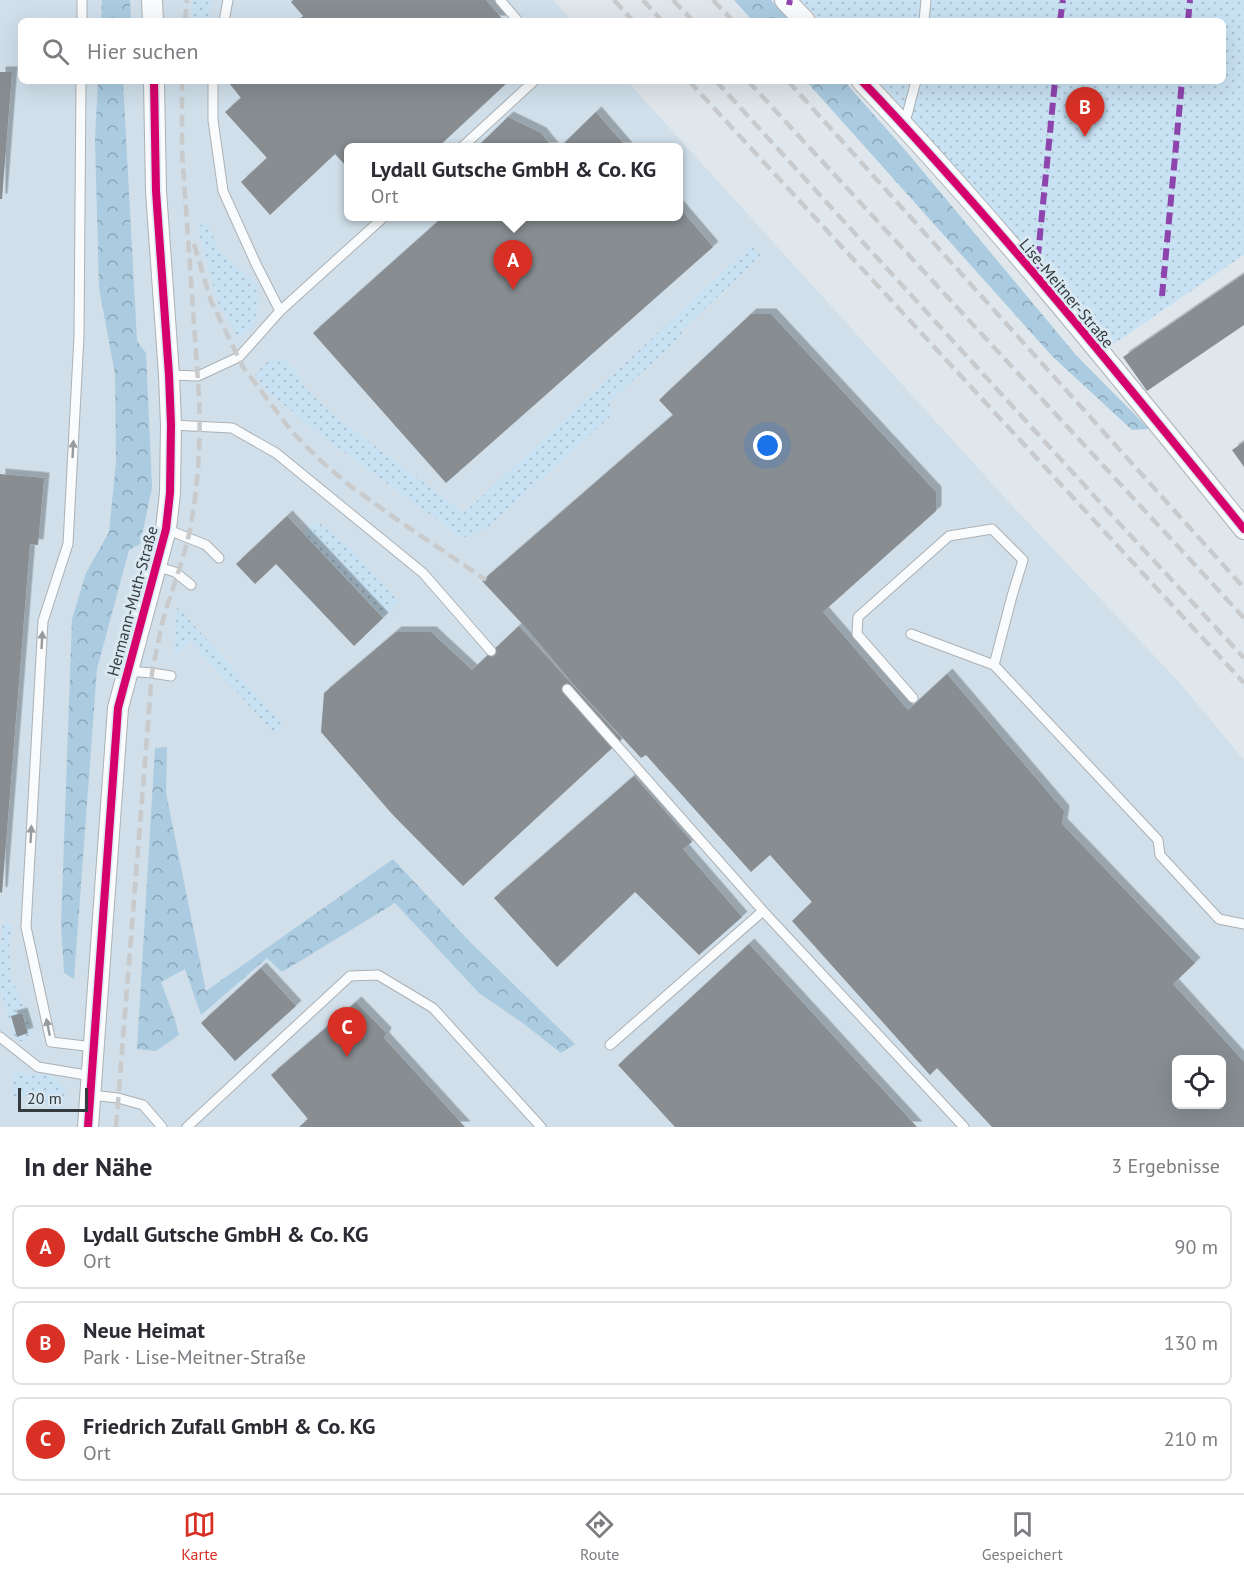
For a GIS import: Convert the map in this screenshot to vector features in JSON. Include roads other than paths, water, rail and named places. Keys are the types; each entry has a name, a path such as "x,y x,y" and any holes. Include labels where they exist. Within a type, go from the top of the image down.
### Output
{"street":[{"path":"152,0 153,18"},
{"path":"785,0 802,18"},
{"name":"Hermann-Muth-Straße","path":"88,1127 118,708 166,529 170,493 171,425 156,190 154,84"},
{"name":"Lise-Meitner-Straße","path":"864,84 904,126 1036,276 1244,529"}],"lane":[{"path":"82,0 82,18"},
{"path":"225,18 228,0"},
{"path":"500,0 515,18"},
{"path":"924,18 926,0"},
{"path":"81,84 79,336 68,544 43,621 26,927 51,1042 94,1047"},
{"path":"213,84 213,120 223,191 280,311"},
{"path":"465,143 531,84"},
{"path":"904,126 915,84"},
{"path":"169,375 198,376 239,357 280,311 379,221"},
{"path":"171,425 232,428 276,453 423,573 491,651"},
{"path":"166,529 206,545 219,558"},
{"path":"913,699 857,634 858,617 949,536 992,529 1023,560 994,665"},
{"path":"155,566 176,572 191,585"},
{"path":"911,634 994,665 1158,840 1160,855 1219,919 1244,924"},
{"path":"128,671 171,676"},
{"path":"567,689 763,911 964,1127"},
{"path":"610,1045 763,911"},
{"path":"187,1127 350,976 378,975 433,1008 541,1127"},
{"path":"0,1037 38,1066 118,1098 143,1105 162,1127"}],"railway":[{"path":"185,18 187,0"},
{"path":"614,0 630,18"},
{"path":"643,0 659,18"},
{"path":"673,0 690,18"},
{"path":"713,0 730,18"},
{"path":"116,1127 152,673 161,628 189,534 198,466 199,396 182,151 182,84"},
{"path":"692,84 1244,683"},
{"path":"719,84 1244,658"},
{"path":"751,84 1244,618"},
{"path":"791,84 1244,588"},
{"path":"194,244 211,301 243,367 293,433 349,485 486,580"}],"place":[{"name":"Neue Heimat","path":"1085,137"},
{"name":"Lydall Gutsche GmbH & Co. KG","path":"513,290"},
{"name":"Friedrich Zufall GmbH & Co. KG","path":"347,1057"}]}
